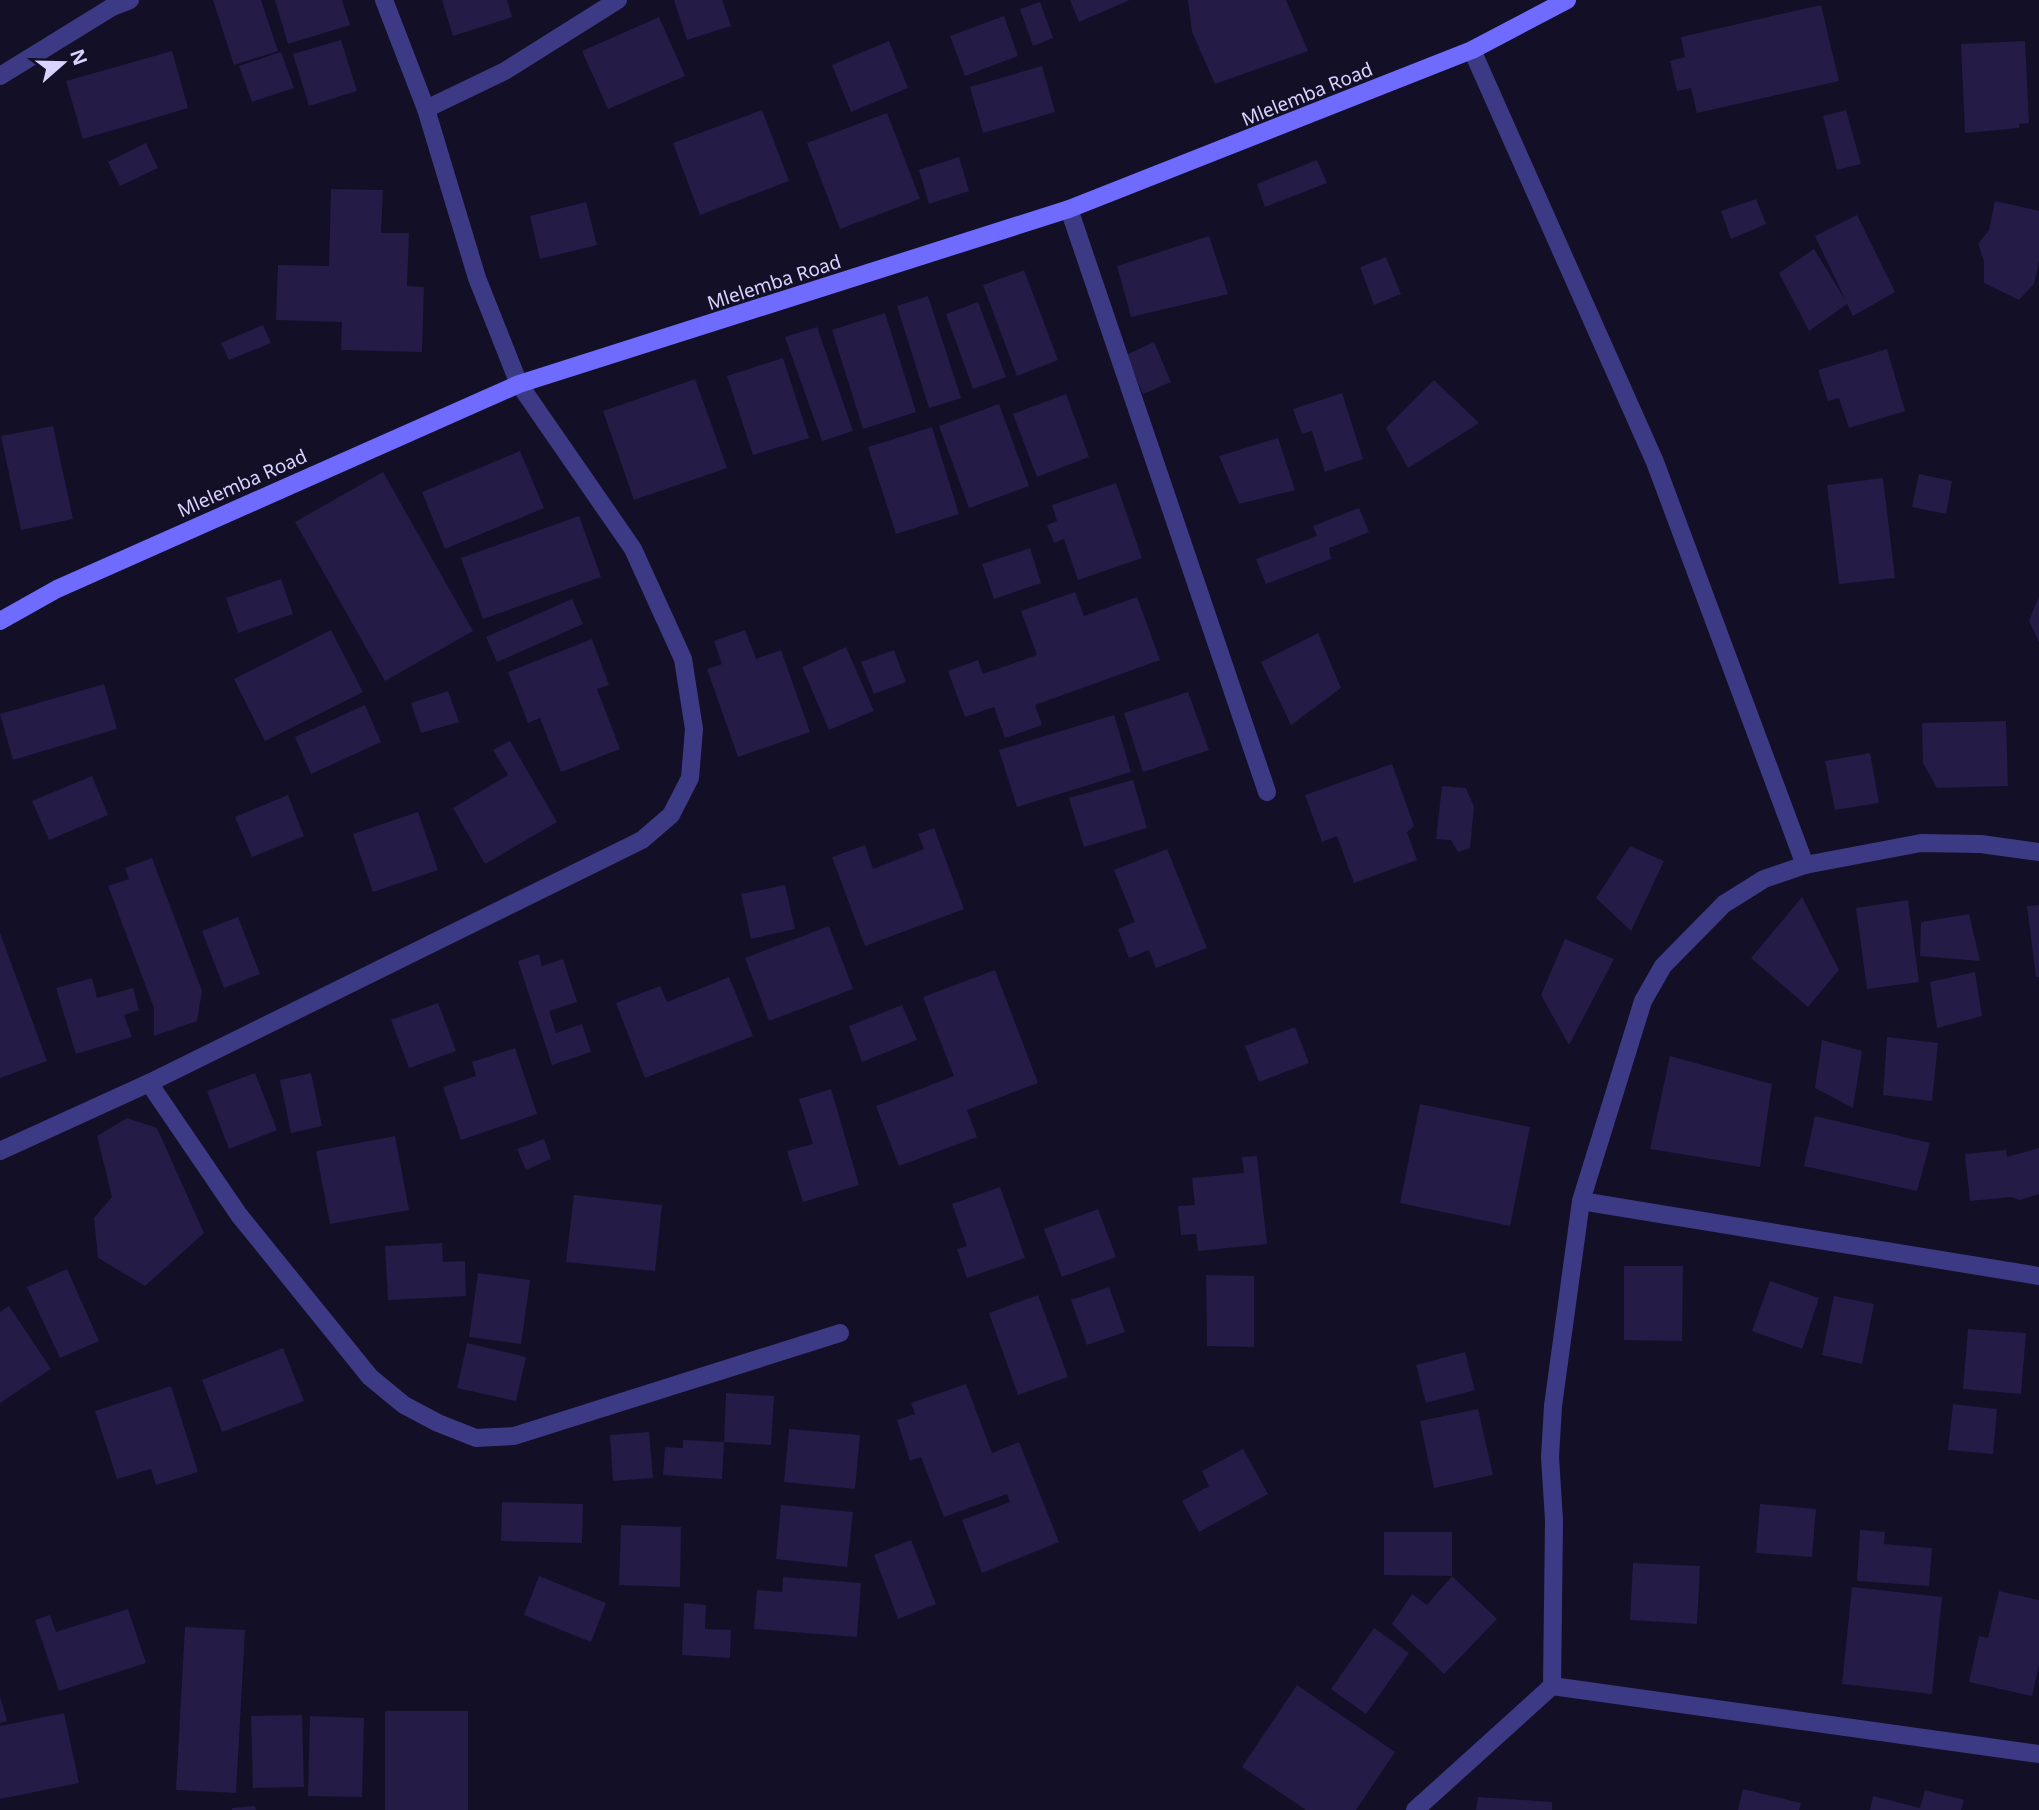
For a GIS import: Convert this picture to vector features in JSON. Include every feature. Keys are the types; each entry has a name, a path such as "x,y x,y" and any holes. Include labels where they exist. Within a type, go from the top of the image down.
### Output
{"street":[{"path":"0,76 101,14 130,0"},
{"path":"0,1152 149,1083 642,840 671,815 690,778 694,729 683,659 633,548 519,384 477,278 426,109 384,0"},
{"path":"426,109 505,71 618,0"},
{"name":"Mlelemba Road","path":"0,621 94,573 519,384 1069,209 1472,50 1567,0"},
{"path":"1472,50 1655,462 1805,865"},
{"path":"1069,209 1267,792"},
{"path":"1415,1810 1552,1686 1552,1419 1581,1201 1643,1001 1663,966 1724,904 1764,879 1805,865 1922,843 1981,844 2039,852"},
{"path":"149,1083 239,1215 370,1377 404,1405 476,1438 514,1436 840,1333"},
{"path":"1581,1201 2039,1276"},
{"path":"1552,1686 2039,1754"}],"building":[{"path":"213,0 261,0 278,51 234,65"},
{"path":"275,0 342,0 350,25 288,44"},
{"path":"442,0 507,0 512,17 453,36"},
{"path":"674,0 722,0 731,26 687,40"},
{"path":"1070,0 1130,0 1079,22"},
{"path":"1188,0 1286,0 1308,51 1215,84 1192,32"},
{"path":"1040,2 1053,38 1033,46 1020,9"},
{"path":"1821,5 1839,81 1697,113 1691,88 1677,91 1670,61 1685,57 1681,37"},
{"path":"1004,16 1018,56 965,76 950,36"},
{"path":"659,17 685,76 608,109 582,51"},
{"path":"341,40 357,91 309,106 293,54"},
{"path":"889,41 908,88 851,112 832,65"},
{"path":"2025,41 2029,123 2019,124 2019,128 1965,133 1961,44"},
{"path":"172,51 188,108 83,139 66,81"},
{"path":"281,52 294,88 252,102 239,66"},
{"path":"1042,66 1055,112 983,133 970,87"},
{"path":"762,110 789,181 700,215 673,143"},
{"path":"1846,110 1861,164 1837,170 1823,116"},
{"path":"887,113 920,199 840,229 807,143"},
{"path":"146,143 158,168 120,186 108,162"},
{"path":"959,157 969,191 929,204 919,170"},
{"path":"1317,160 1327,183 1265,207 1257,184"},
{"path":"331,189 383,190 381,233 409,233 407,286 424,287 422,352 341,350 342,322 276,320 278,265 329,266"},
{"path":"1756,199 1766,224 1731,239 1721,211"},
{"path":"1995,201 2039,211 2039,262 2034,284 2019,300 1984,283 1984,261 1978,244 1989,230"},
{"path":"586,202 597,245 540,259 530,216"},
{"path":"1857,215 1895,292 1853,316 1847,304 1809,331 1779,273 1814,249 1846,301 1815,236"},
{"path":"1209,236 1228,294 1131,317 1117,266"},
{"path":"1386,257 1401,294 1374,305 1360,267"},
{"path":"1024,270 1058,360 1017,376 983,285"},
{"path":"928,296 961,398 929,408 897,306"},
{"path":"978,302 1006,377 973,389 946,314"},
{"path":"885,313 916,412 863,429 832,330"},
{"path":"263,325 271,343 229,360 221,343"},
{"path":"817,327 853,431 822,441 785,337"},
{"path":"1154,342 1171,382 1143,394 1126,355"},
{"path":"1887,349 1905,411 1849,428 1839,398 1828,401 1818,370"},
{"path":"783,358 809,438 753,455 727,376"},
{"path":"695,379 727,468 634,500 603,411"},
{"path":"1434,380 1479,423 1408,468 1386,428"},
{"path":"1342,393 1363,459 1325,472 1312,431 1302,434 1293,409"},
{"path":"1066,394 1089,457 1037,477 1013,414"},
{"path":"999,404 1029,486 969,508 939,426"},
{"path":"53,426 73,519 21,530 1,436"},
{"path":"932,427 959,514 896,534 868,447"},
{"path":"1278,438 1295,490 1239,504 1219,456"},
{"path":"520,451 544,508 445,549 422,492"},
{"path":"383,472 473,631 385,681 295,522"},
{"path":"1919,474 1952,481 1946,514 1912,507"},
{"path":"1883,478 1895,578 1839,584 1827,485"},
{"path":"1116,483 1142,558 1078,580 1064,539 1054,543 1047,525 1057,521 1052,505"},
{"path":"1359,508 1369,532 1329,548 1331,559 1266,584 1256,559 1317,536 1313,526"},
{"path":"579,516 601,577 483,619 461,558"},
{"path":"1030,548 1041,583 994,599 982,564"},
{"path":"281,579 293,614 238,633 226,598"},
{"path":"1075,592 1084,616 1137,597 1160,660 1035,705 1042,725 1005,738 994,707 965,717 948,671 978,660 983,674 1037,655 1021,611"},
{"path":"2039,596 2039,642 2029,621"},
{"path":"572,599 583,624 497,662 486,637"},
{"path":"331,630 363,692 265,741 234,679"},
{"path":"745,630 756,659 781,650 810,732 738,757 707,669 722,664 714,641"},
{"path":"1318,633 1341,688 1291,725 1261,662"},
{"path":"592,639 609,685 597,689 620,749 561,772 540,718 528,723 508,672"},
{"path":"846,647 874,711 829,730 802,667"},
{"path":"894,650 906,682 874,694 861,662"},
{"path":"104,684 117,729 13,760 0,714"},
{"path":"448,691 459,722 421,733 411,703"},
{"path":"1188,692 1209,750 1143,772 1124,713"},
{"path":"365,705 381,742 311,774 295,737"},
{"path":"1114,715 1131,772 1017,807 999,750"},
{"path":"2006,721 2008,786 1937,788 1923,763 1922,723"},
{"path":"510,741 557,822 485,864 453,808 508,775 493,750"},
{"path":"1870,753 1879,803 1835,810 1825,761"},
{"path":"1392,764 1414,826 1407,832 1417,860 1354,883 1337,836 1322,842 1305,795"},
{"path":"92,776 108,815 49,840 32,801"},
{"path":"1133,780 1147,828 1084,847 1069,798"},
{"path":"1442,786 1466,788 1474,807 1470,848 1458,852 1451,840 1436,839"},
{"path":"288,795 304,836 252,857 235,817"},
{"path":"418,812 438,870 373,892 353,834"},
{"path":"934,828 964,909 865,946 832,857 865,845 873,869 924,849 918,834"},
{"path":"1630,846 1664,861 1631,931 1596,898"},
{"path":"1167,849 1207,948 1156,968 1149,950 1129,958 1118,929 1135,922 1114,870"},
{"path":"152,858 202,991 197,1021 154,1036 154,1008 108,886 129,879 125,868"},
{"path":"785,885 795,929 751,939 741,894"},
{"path":"1802,897 1839,970 1808,1007 1751,958"},
{"path":"1908,900 1919,982 1867,989 1856,908"},
{"path":"2039,905 2039,977 2036,977 2027,906"},
{"path":"1969,914 1980,961 1920,956 1921,922"},
{"path":"238,917 260,974 224,988 202,931"},
{"path":"829,926 853,989 769,1021 745,958"},
{"path":"0,933 47,1061 0,1078"},
{"path":"1565,939 1614,959 1569,1045 1541,995"},
{"path":"539,954 542,966 563,959 577,1002 549,1011 556,1033 582,1024 591,1052 552,1065 518,961"},
{"path":"995,970 1038,1083 967,1110 977,1137 899,1166 876,1106 954,1076 923,997"},
{"path":"1975,972 1982,1016 1937,1028 1930,982"},
{"path":"729,977 753,1036 645,1078 616,1003 660,986 667,1002"},
{"path":"92,978 97,998 133,988 139,1010 124,1015 132,1037 76,1054 56,988"},
{"path":"438,1003 456,1051 409,1068 391,1020"},
{"path":"902,1005 917,1040 862,1062 849,1026"},
{"path":"1295,1027 1309,1063 1259,1082 1245,1046"},
{"path":"1887,1037 1938,1043 1932,1101 1883,1095"},
{"path":"1822,1040 1862,1051 1853,1108 1815,1088"},
{"path":"515,1048 537,1114 461,1140 443,1087 476,1076 472,1062"},
{"path":"1670,1056 1772,1084 1760,1167 1650,1149"},
{"path":"255,1073 277,1130 229,1149 207,1091"},
{"path":"311,1073 322,1126 291,1133 280,1080"},
{"path":"831,1089 859,1185 803,1202 787,1151 813,1144 799,1099"},
{"path":"1420,1104 1530,1127 1510,1226 1400,1203"},
{"path":"1815,1116 1930,1143 1917,1191 1804,1166"},
{"path":"127,1118 157,1128 204,1233 145,1286 98,1258 94,1218 112,1197 97,1136"},
{"path":"395,1136 409,1210 330,1224 316,1151"},
{"path":"544,1139 551,1159 526,1170 517,1149"},
{"path":"2039,1148 2039,1194 2020,1200 2011,1197 1970,1201 1965,1154 2006,1150 2007,1157"},
{"path":"1257,1156 1267,1244 1198,1251 1196,1234 1181,1235 1178,1206 1195,1205 1192,1178 1244,1173 1242,1157"},
{"path":"1000,1187 1025,1258 967,1278 957,1249 967,1246 952,1204"},
{"path":"574,1195 662,1205 655,1271 566,1262"},
{"path":"1098,1209 1116,1257 1062,1277 1044,1229"},
{"path":"442,1243 443,1262 465,1261 466,1296 388,1300 385,1246"},
{"path":"1624,1266 1683,1266 1682,1341 1624,1340"},
{"path":"67,1269 99,1341 60,1358 27,1287"},
{"path":"478,1273 530,1280 521,1344 469,1337"},
{"path":"1206,1275 1254,1276 1254,1347 1207,1346"},
{"path":"1770,1281 1819,1298 1802,1349 1752,1331"},
{"path":"1109,1287 1125,1332 1087,1345 1071,1300"},
{"path":"1038,1295 1068,1377 1018,1395 989,1313"},
{"path":"1834,1296 1874,1304 1862,1364 1822,1355"},
{"path":"9,1306 51,1369 0,1403 0,1312"},
{"path":"1968,1329 2026,1333 2021,1394 1963,1389"},
{"path":"467,1343 526,1357 516,1401 457,1388"},
{"path":"283,1348 304,1401 222,1432 202,1380"},
{"path":"1465,1352 1475,1390 1426,1403 1416,1365"},
{"path":"966,1384 992,1453 1019,1442 1059,1542 982,1573 962,1520 1010,1502 1007,1494 944,1517 921,1457 910,1461 897,1420 915,1414 911,1403"},
{"path":"171,1386 198,1472 156,1485 151,1469 117,1479 95,1411"},
{"path":"726,1393 774,1396 771,1445 724,1442"},
{"path":"1953,1404 1997,1409 1993,1454 1948,1450"},
{"path":"1478,1409 1493,1475 1434,1488 1420,1421"},
{"path":"789,1429 860,1435 855,1489 784,1482"},
{"path":"649,1432 653,1478 613,1481 610,1435"},
{"path":"683,1440 724,1442 722,1479 663,1475 665,1447 683,1448"},
{"path":"1243,1449 1268,1494 1199,1532 1182,1501 1209,1486 1202,1471"},
{"path":"502,1502 583,1504 582,1543 501,1541"},
{"path":"1760,1504 1816,1509 1812,1557 1756,1553"},
{"path":"781,1505 853,1512 847,1567 776,1559"},
{"path":"621,1525 681,1527 680,1587 619,1585"},
{"path":"1860,1530 1885,1532 1884,1544 1932,1548 1929,1586 1857,1581"},
{"path":"1384,1532 1452,1532 1452,1576 1384,1575"},
{"path":"911,1540 936,1604 898,1619 874,1555"},
{"path":"1633,1563 1700,1566 1697,1624 1630,1620"},
{"path":"539,1576 606,1603 591,1642 524,1615"},
{"path":"1452,1576 1497,1619 1444,1674 1392,1624 1412,1594 1427,1605"},
{"path":"783,1577 861,1583 857,1637 754,1629 757,1590 782,1592"},
{"path":"1852,1587 1942,1597 1932,1694 1842,1684"},
{"path":"1999,1591 2039,1600 2039,1665 2032,1696 1969,1682 1979,1636 1988,1638"},
{"path":"684,1603 706,1605 705,1629 731,1630 730,1658 682,1655"},
{"path":"128,1609 146,1663 59,1691 35,1620 50,1615 56,1632"},
{"path":"185,1627 245,1630 236,1793 176,1790"},
{"path":"1374,1628 1409,1653 1366,1714 1331,1689"},
{"path":"1297,1685 1395,1752 1356,1810 1306,1810 1242,1767"},
{"path":"0,1696 7,1721 0,1723"},
{"path":"385,1711 468,1711 468,1810 385,1810"},
{"path":"64,1713 79,1783 0,1799 0,1726"},
{"path":"302,1715 304,1787 253,1788 251,1716"},
{"path":"310,1716 364,1718 362,1797 308,1796"},
{"path":"1743,1789 1801,1803 1799,1810 1738,1810"},
{"path":"1925,1790 1964,1800 1961,1810 1870,1810 1873,1796 1920,1808"},
{"path":"1478,1797 1552,1802 1552,1810 1476,1810"},
{"path":"255,1806 256,1810 232,1810 232,1808"}]}
